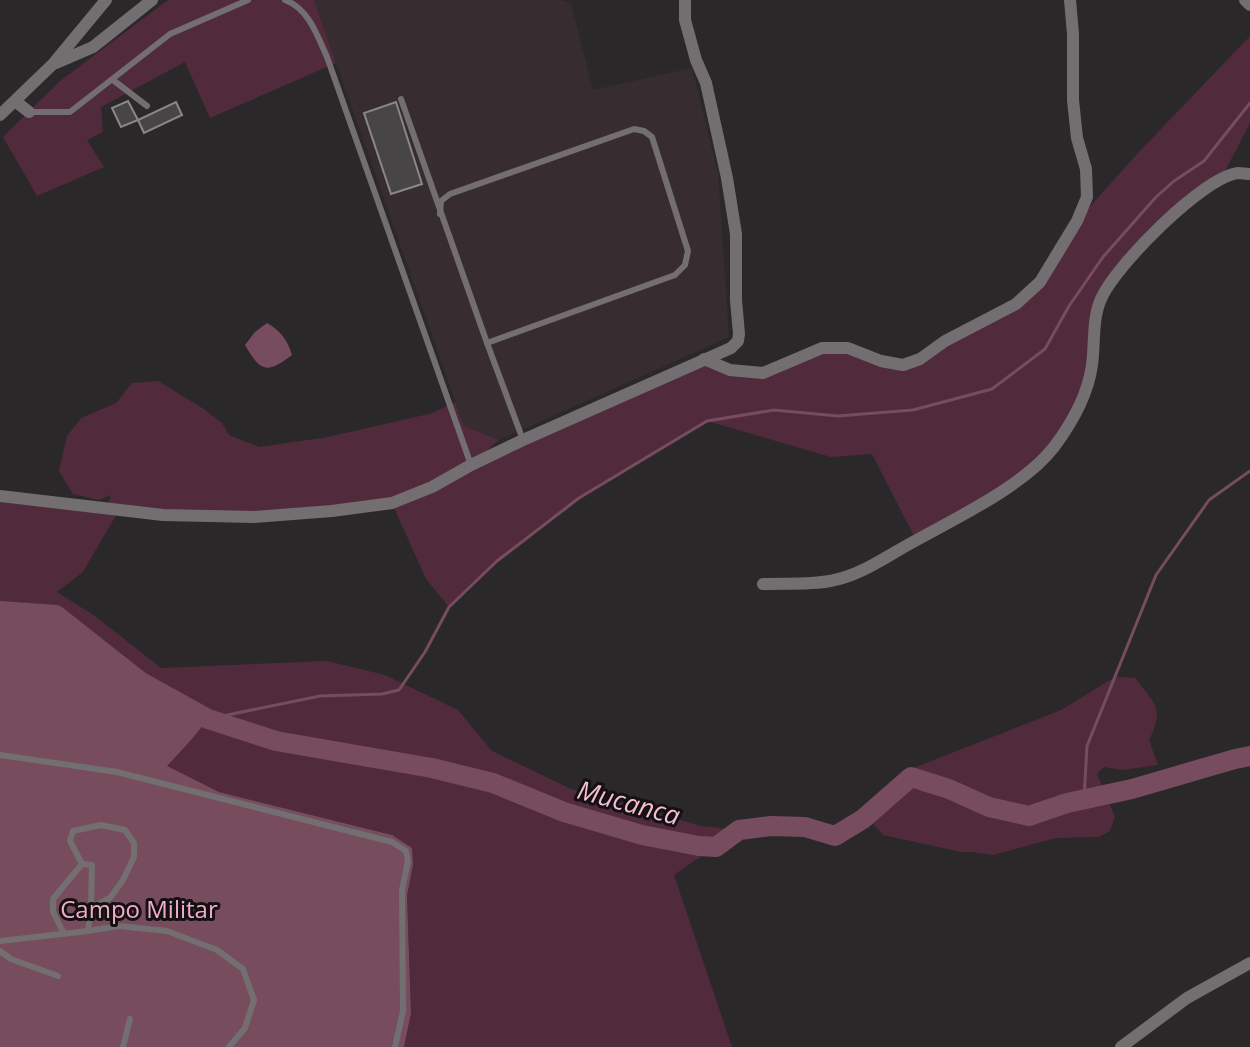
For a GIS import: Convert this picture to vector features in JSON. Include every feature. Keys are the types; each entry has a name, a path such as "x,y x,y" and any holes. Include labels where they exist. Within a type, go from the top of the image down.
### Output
{"street":[{"path":"0,115 53,64 106,0"},
{"path":"53,64 93,47 152,0"},
{"path":"0,496 163,515 254,517 392,503 432,487 523,440 731,348 738,341 739,334 736,234 706,83 685,20 685,0"},
{"path":"704,359 730,370 763,373 822,348 848,348 881,361 903,365 920,359 945,341 1016,304 1040,282 1077,221 1087,197 1086,169 1077,138 1074,112 1070,0"},
{"path":"1245,0 1250,5"},
{"path":"15,101 29,112"},
{"path":"763,584 832,581 867,568 984,502 1028,472 1053,448 1084,398 1092,367 1095,323 1101,298 1119,272 1154,231 1193,198 1221,179 1236,173 1250,174"},
{"path":"1121,1047 1187,998 1250,963"}],"lane":[{"path":"29,112 70,112 170,34 248,0"},
{"path":"285,0 297,4 309,20 327,57 471,465"},
{"path":"113,80 147,106"},
{"path":"401,99 523,440"},
{"path":"440,214 441,201 450,194 634,129 652,137 688,251 685,265 675,275 487,343"},
{"path":"0,755 117,772 392,842 406,851 408,861 402,890 403,1011 395,1047"},
{"path":"82,864 70,841 73,831 101,825 125,830 134,843 134,857 123,880 110,898 91,908"},
{"path":"82,864 92,865 88,931"},
{"path":"64,934 53,912 53,899 82,864"},
{"path":"0,941 119,926 167,931 217,950 243,969 254,1000 245,1028 229,1047"},
{"path":"0,951 11,959 58,976"},
{"path":"123,1047 130,1019"}],"shaded area":[{"path":"168,0 314,0 336,63 210,118 185,62 101,107 103,132 87,140 104,167 37,196 3,137 60,81"},
{"path":"314,0 560,0 571,3 593,90 692,68 718,173 729,337 499,440 464,426"},
{"path":"1250,36 1250,123 1221,179 1193,198 1101,298 1084,398 1028,472 916,540 872,454 831,457 707,421 579,498 497,561 449,607 426,579 392,503 254,517 121,510 83,572 57,592 95,616 161,668 327,661 385,675 458,710 492,751 571,789 701,826 739,830 674,875 732,1047 404,1047 411,1012 407,896 413,865 392,835 219,792 166,766 208,719 141,682 56,615 4,612 0,608 0,496 106,509 111,495 99,500 73,494 59,471 67,436 81,418 116,403 132,383 158,381 204,409 222,423 229,435 259,447 328,437 433,413 455,402 464,426 499,440 474,462 704,359 763,373 822,348 903,365 1016,304 1040,282 1077,221"},
{"path":"267,323 283,336 292,355 276,366 264,367 245,345"},
{"path":"1115,677 1135,678 1156,707 1156,720 1149,740 1158,765 1122,770 1104,767 1097,774 1115,817 1110,831 1099,837 1056,838 993,855 961,852 883,835 866,816 916,767 1061,710"}],"green space":[{"name":"Campo Militar","path":"0,608 5,612 56,615 141,682 208,719 167,766 219,792 392,835 412,848 413,865 407,896 411,1013 404,1047 0,1047"}],"building":[{"path":"128,101 138,120 121,127 112,108"},
{"path":"176,102 182,115 144,133 138,120"},
{"path":"396,102 422,184 391,194 364,113"}],"waterway":[{"path":"208,719 320,696 382,694 399,690 425,652 449,607 497,561 579,498 707,421 774,410 838,416 913,410 992,389 1045,349 1069,306 1103,257 1156,197 1204,161 1250,103"},
{"path":"1084,799 1087,746 1156,575 1209,500 1250,471"},
{"name":"Mucanca","path":"0,611 56,615 141,682 208,719 276,741 432,768 493,783 564,812 642,835 699,846 716,847 739,830 771,826 805,827 835,836 863,819 911,777 949,789 989,807 1029,816 1067,803 1132,789 1250,756"}]}
